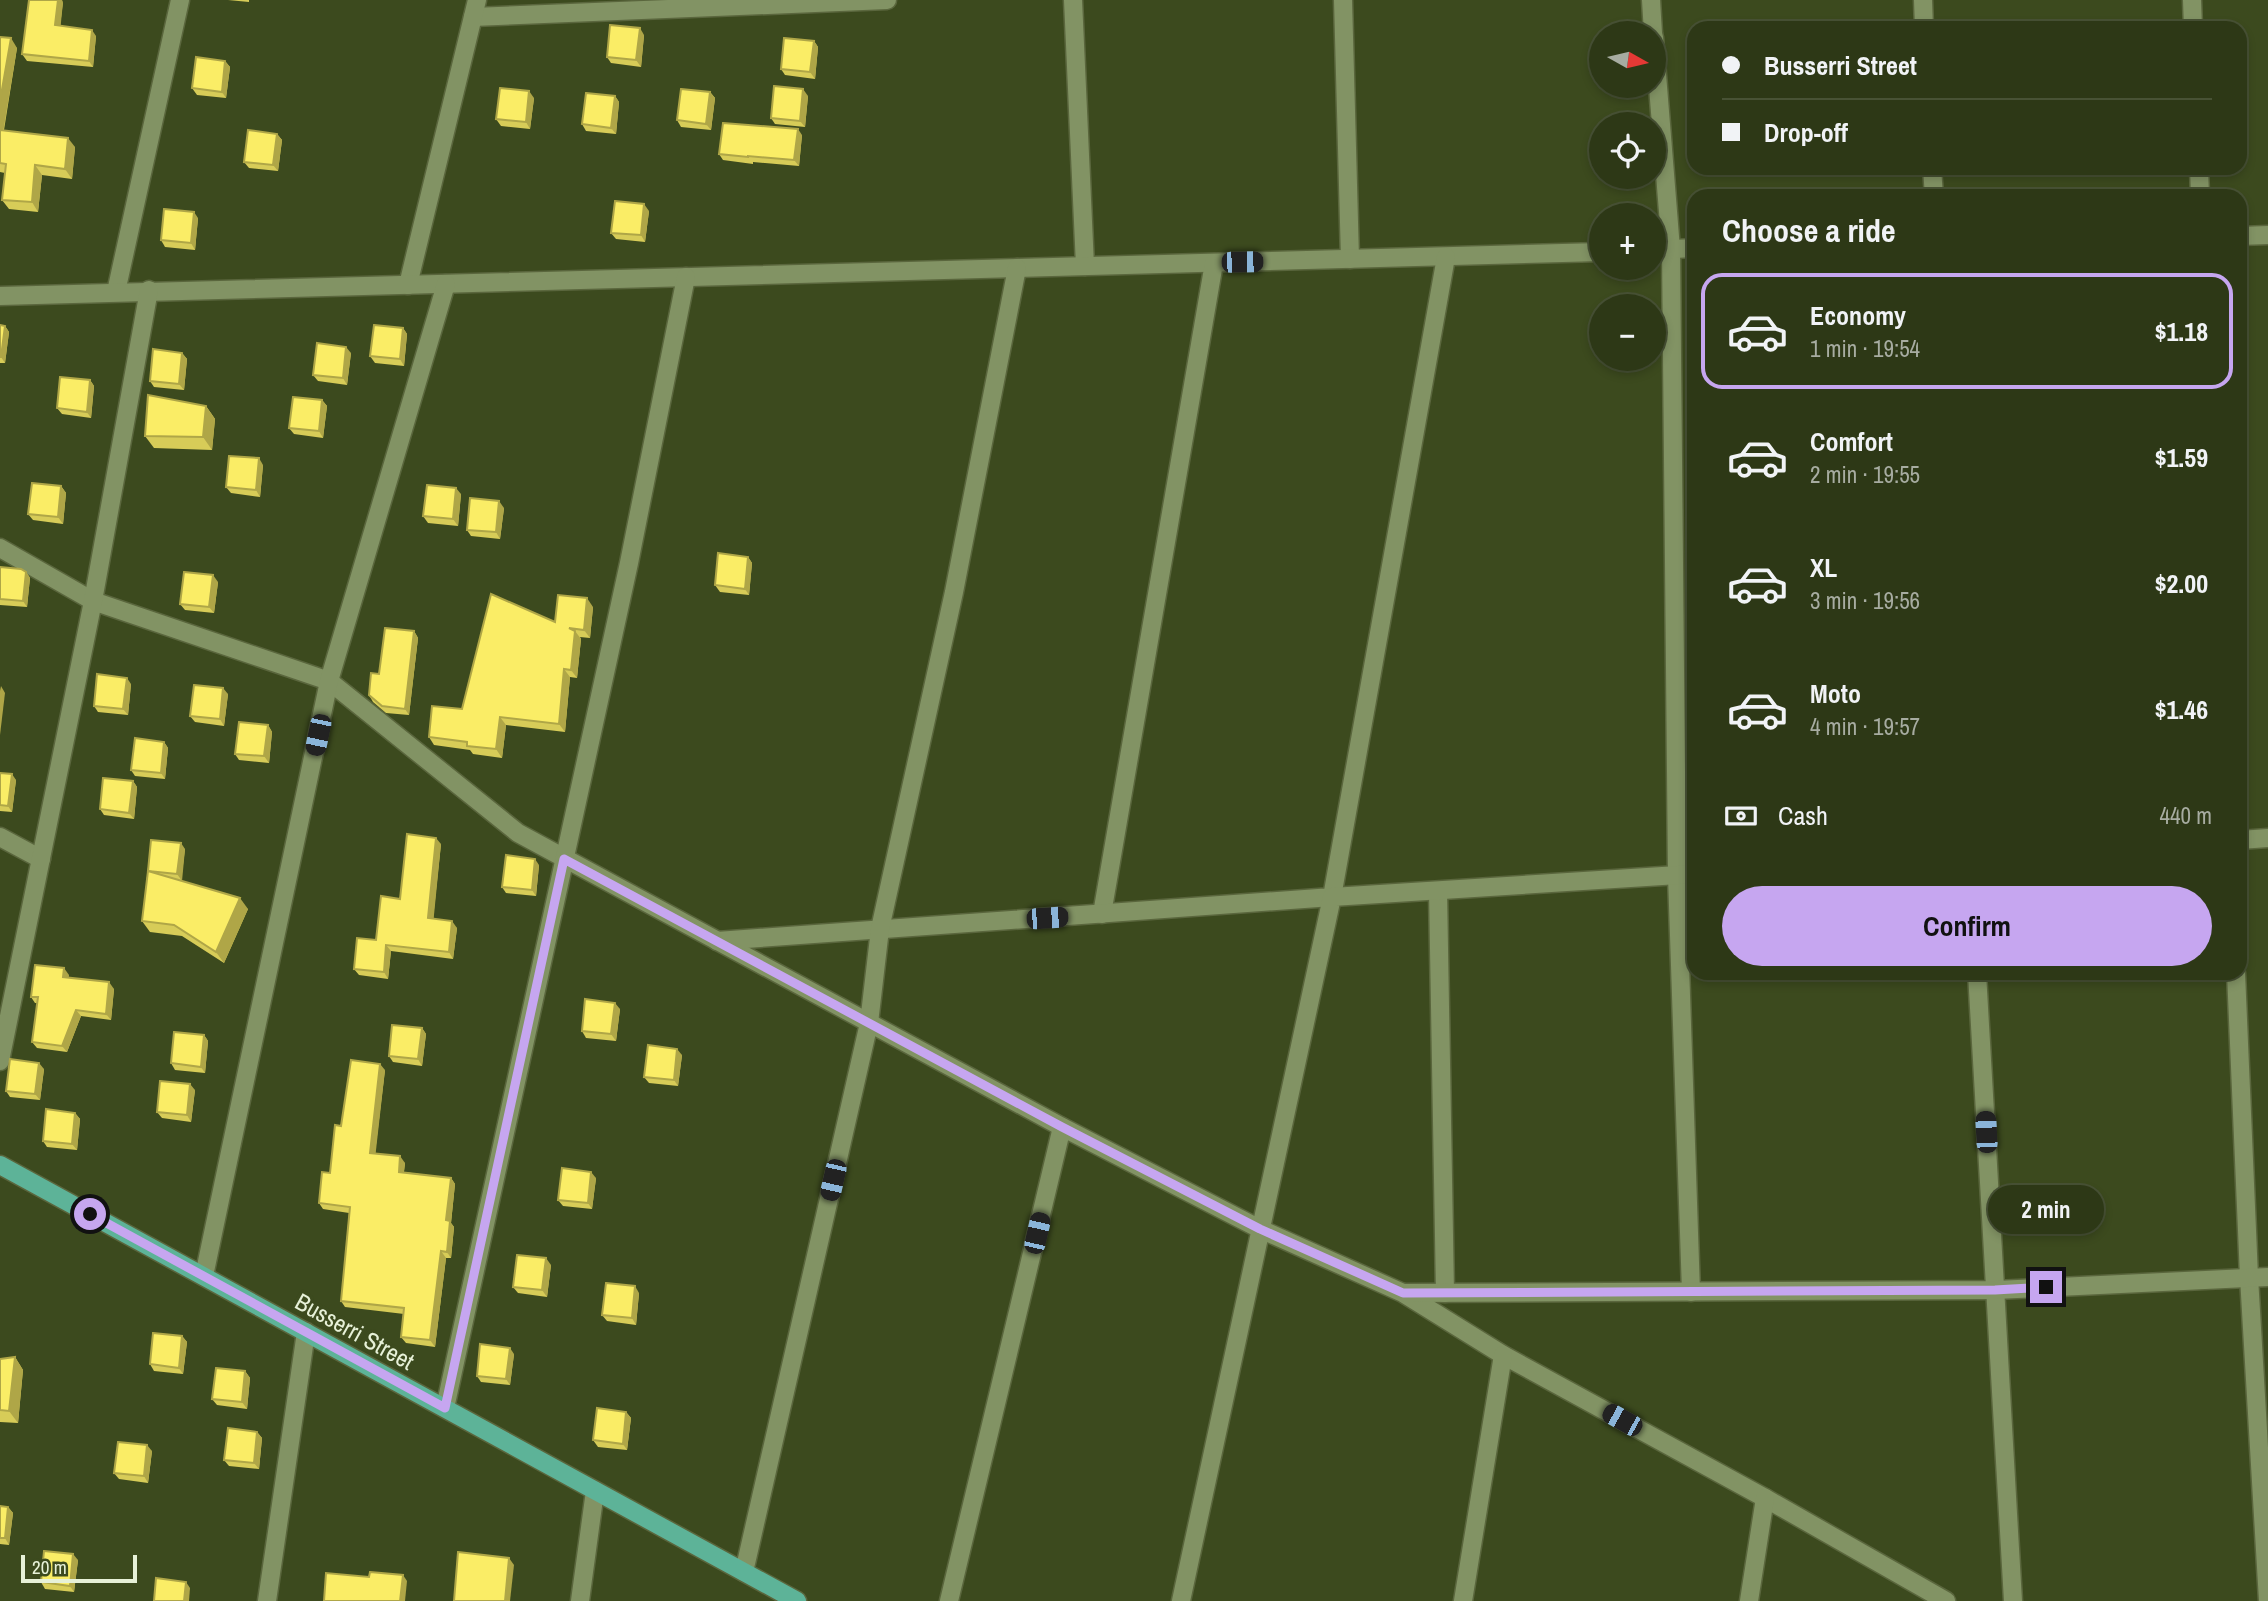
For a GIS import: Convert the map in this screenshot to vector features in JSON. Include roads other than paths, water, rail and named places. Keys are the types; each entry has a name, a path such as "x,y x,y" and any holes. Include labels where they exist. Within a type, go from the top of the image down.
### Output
{"main road":[{"name":"Busserri Street","path":"0,1165 797,1601"}],"street":[{"path":"116,292 180,0"},
{"path":"408,285 475,9 887,0"},
{"path":"1073,0 1085,266"},
{"path":"1343,0 1350,260"},
{"path":"1651,0 1653,21"},
{"path":"1923,0 1924,21"},
{"path":"2192,0 2193,21"},
{"path":"1656,98 1660,203"},
{"path":"2247,236 2268,235"},
{"path":"1666,249 1687,248"},
{"path":"0,296 1589,252"},
{"path":"1181,1601 1332,897 1446,257"},
{"path":"1102,914 1158,603 1214,263"},
{"path":"744,1572 869,1023 880,929 956,579 1017,268"},
{"path":"445,1408 629,563 686,276"},
{"path":"1663,280 1676,559 1687,979"},
{"path":"204,1276 330,681 446,284"},
{"path":"0,1060 93,601 149,290"},
{"path":"0,548 93,601 330,681 518,834 1062,1127 1260,1229 1403,1293 1503,1355 1947,1601"},
{"path":"0,837 41,859"},
{"path":"2247,840 2268,838"},
{"path":"717,941 1332,897 1686,875"},
{"path":"1438,891 1445,1293"},
{"path":"1687,980 1690,1292"},
{"path":"1977,980 2013,1601"},
{"path":"2236,980 2249,1277 2268,1601"},
{"path":"949,1601 1062,1127"},
{"path":"1403,1293 1995,1290 2268,1277"},
{"path":"267,1601 306,1332"},
{"path":"1463,1601 1503,1355"},
{"path":"580,1601 595,1491"},
{"path":"1749,1601 1765,1498"}]}
